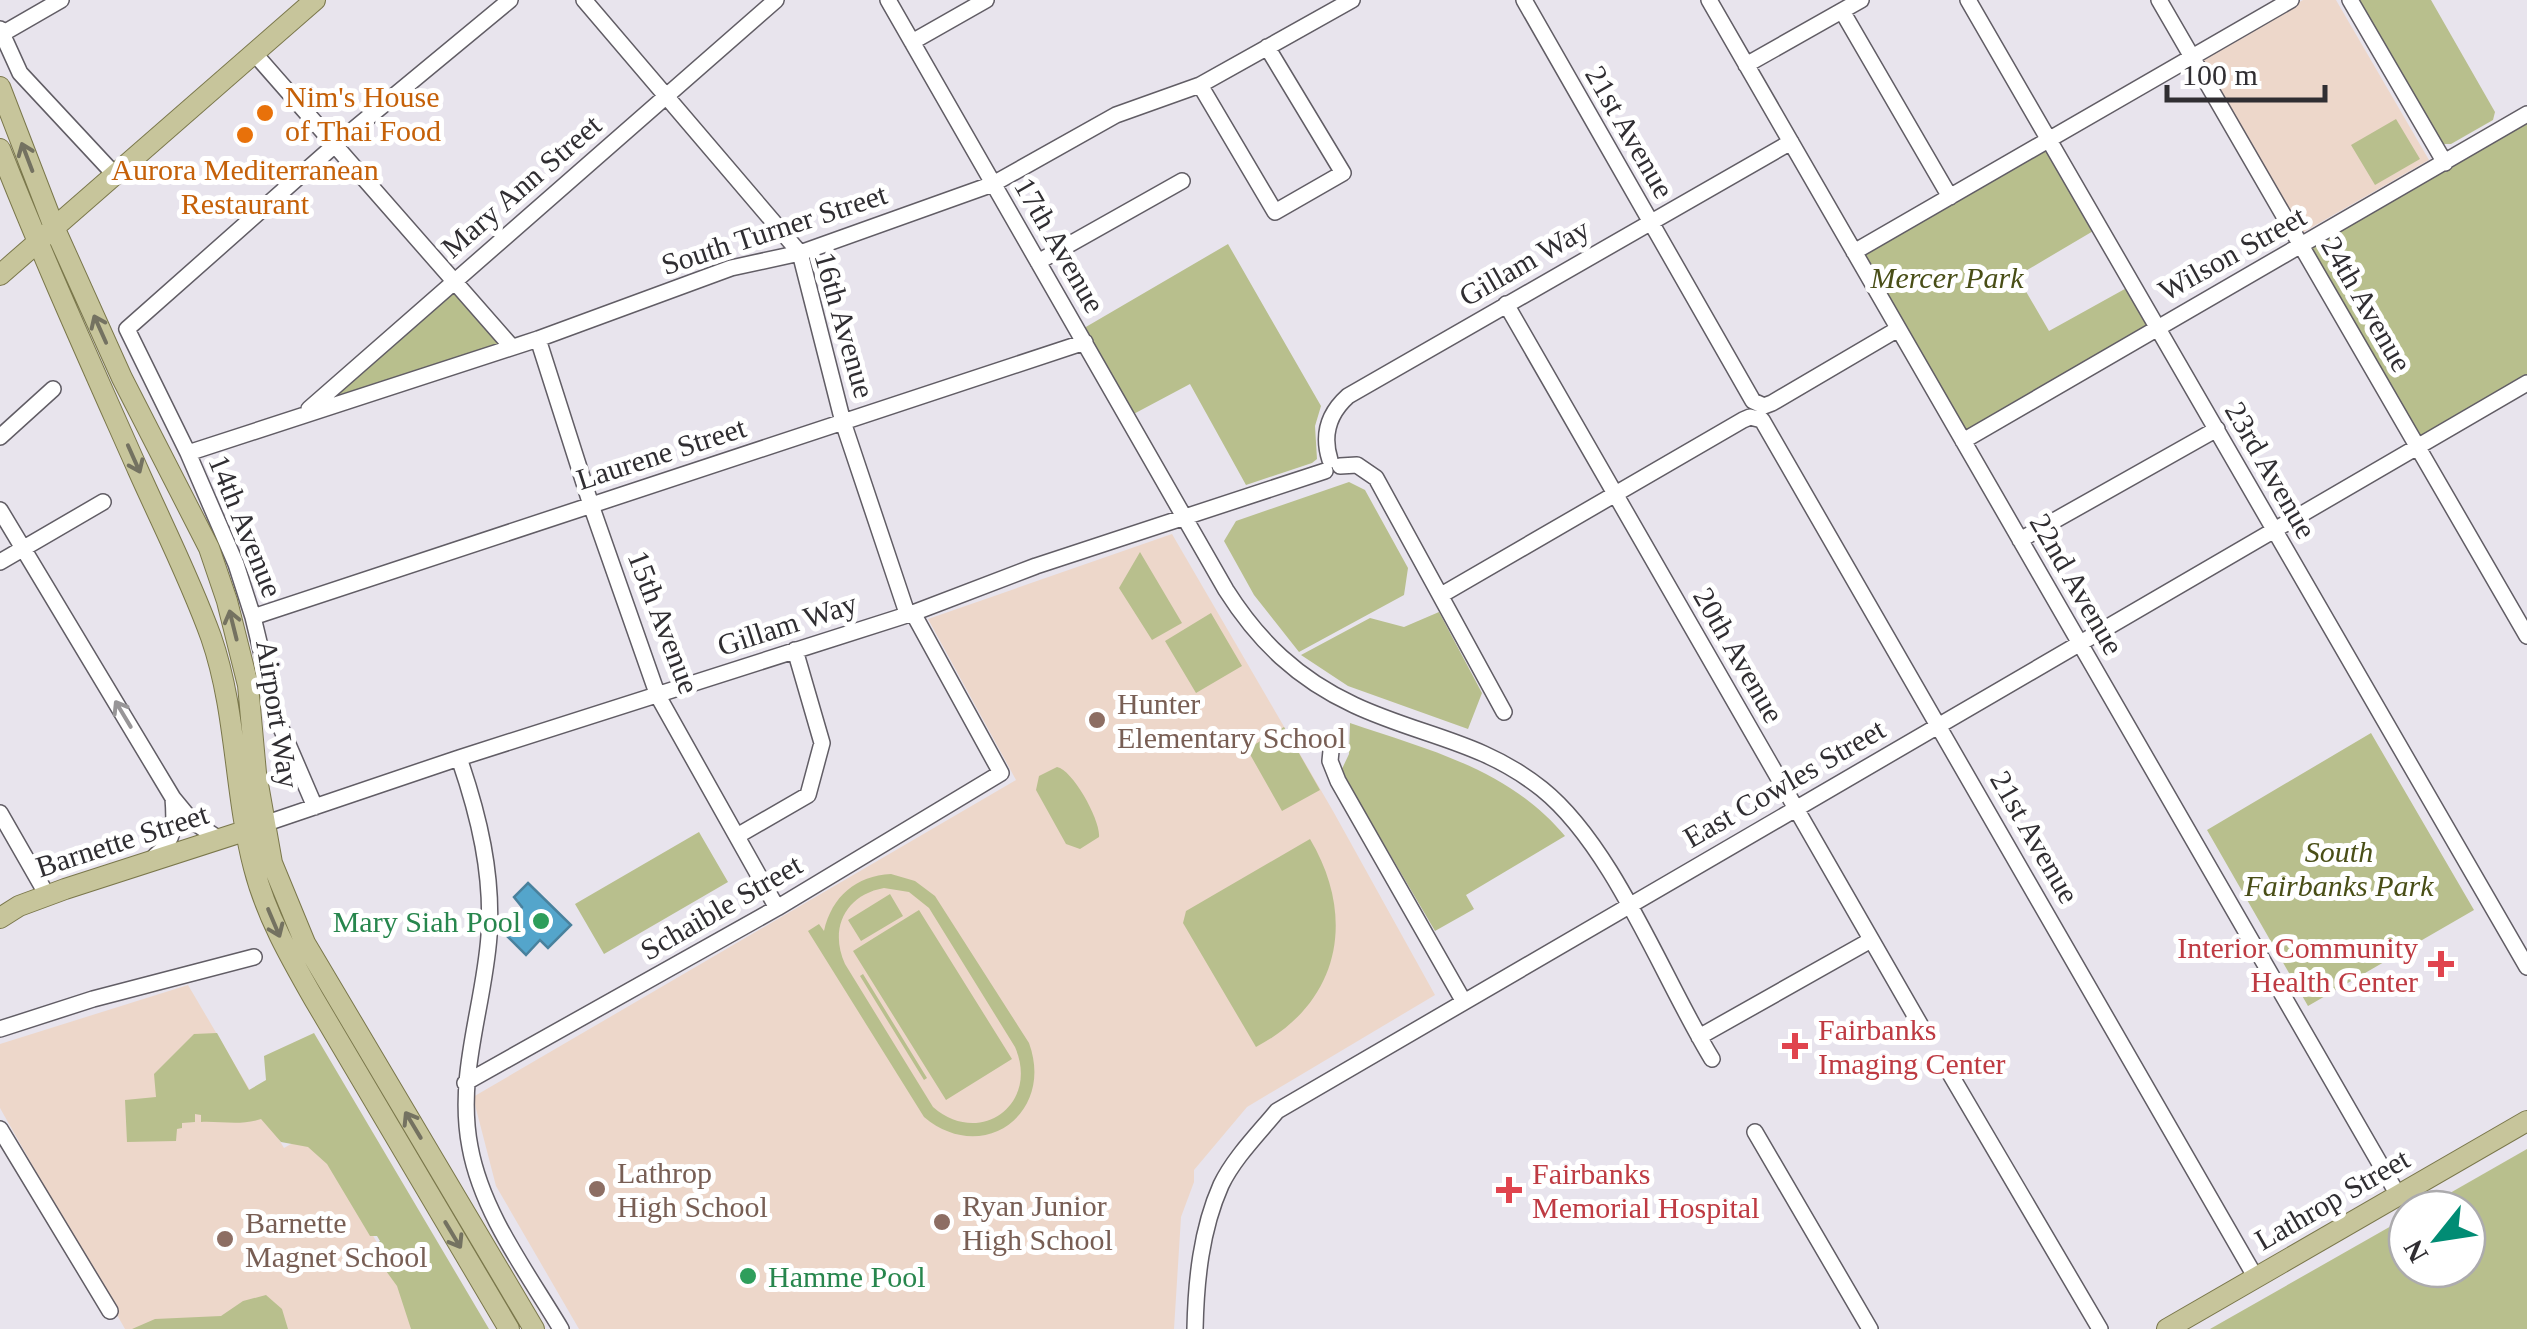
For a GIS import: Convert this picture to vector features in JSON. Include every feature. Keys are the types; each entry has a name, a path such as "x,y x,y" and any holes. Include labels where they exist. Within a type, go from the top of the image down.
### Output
{"main road":[{"path":"0,276 316,0"},
{"name":"Airport Way","path":"0,87 54,227 122,378 209,548 227,601 248,685 255,827 265,903 284,945 508,1329"},
{"name":"Airport Way","path":"0,149 173,540 211,637 255,827 304,943 534,1329"},
{"name":"Barnette Street","path":"0,918 18,906 255,827"},
{"name":"Lathrop Street","path":"2408,1189 2527,1121"},
{"name":"Lathrop Street","path":"2168,1329 2387,1201"}],"street":[{"path":"62,0 1,32 20,73 115,175"},
{"path":"336,144 510,0"},
{"name":"16th Avenue","path":"584,0 800,253 843,422 910,613 1001,773"},
{"name":"Mary Ann Street","path":"304,414 776,0"},
{"name":"17th Avenue","path":"888,0 1242,615 1290,668 1356,706 1489,755 1540,788 1581,830 1628,906 1712,1059"},
{"path":"912,42 986,0"},
{"name":"South Turner Street","path":"188,454 538,339 731,268 800,253 993,184 1116,115 1200,84 1267,48 1326,7 1352,0"},
{"name":"21st Avenue","path":"1524,0 1758,405 1764,406 1898,329"},
{"name":"22nd Avenue","path":"1709,0 2395,1189"},
{"path":"1746,65 1861,0"},
{"name":"23rd Avenue","path":"1968,0 2527,967"},
{"name":"24th Avenue","path":"2159,0 2527,636"},
{"path":"1854,252 2291,0"},
{"path":"2350,0 2445,162"},
{"path":"1842,11 1950,197"},
{"path":"1200,84 1276,212 1343,172 1267,48"},
{"path":"254,53 511,346"},
{"name":"Wilson Street","path":"1963,441 2527,114"},
{"name":"Gillam Way","path":"255,827 910,613 1331,466 1327,428 1344,399 1790,142"},
{"name":"14th Avenue","path":"315,807 278,721 236,564 127,329 336,144"},
{"path":"1038,262 1182,181"},
{"name":"20th Avenue","path":"1506,304 1925,1032"},
{"name":"15th Avenue","path":"538,339 658,696 776,908"},
{"name":"Laurene Street","path":"253,616 1085,342"},
{"name":"East Cowles Street","path":"1195,1329 1196,1290 1206,1230 1221,1185 1277,1111 2527,383"},
{"path":"0,437 53,389"},
{"name":"21st Avenue","path":"1615,494 1750,416 1766,424 2256,1278"},
{"path":"2020,540 2216,429"},
{"path":"1331,466 1358,465 1374,474 1443,594 1504,712"},
{"path":"1443,594 1615,494"},
{"path":"0,562 103,502"},
{"path":"0,510 173,798 192,821 219,839"},
{"path":"738,836 808,795 822,743 794,650"},
{"path":"1332,741 1330,761 1338,782 1464,1002"},
{"path":"459,758 483,838 489,915 485,970 465,1084 469,1145 480,1191 561,1329"},
{"name":"Schaible Street","path":"465,1084 776,908 1001,773"},
{"path":"147,862 168,847 173,798"},
{"path":"0,813 47,896"},
{"path":"1699,1037 1871,940"},
{"path":"0,1029 254,958"},
{"path":"1934,1060 1948,1072 2100,1329"},
{"path":"0,1128 110,1311"},
{"path":"1755,1132 1870,1329"}],"shaded area":[{"path":"2303,0 2336,0 2429,160 2302,233 2201,59"},
{"path":"1172,534 1435,995 1247,1107 1194,1170 1194,1182 1181,1217 1174,1329 579,1329 496,1186 473,1097 1016,780 928,619"},
{"name":"Barnette Magnet School","path":"188,985 284,1148 312,1132 428,1329 125,1329 0,1108 0,1044"}],"green space":[{"path":"2358,0 2431,0 2495,112 2493,120 2451,144 2443,144 2423,120"},
{"path":"2527,118 2527,383 2419,447 2302,246"},
{"path":"2396,119 2420,159 2375,185 2351,145"},
{"name":"Mercer Park","path":"2048,140 2100,227 2017,276 2049,331 2132,285 2156,327 1963,441 1854,252"},
{"path":"1228,244 1321,406 1315,426 1317,459 1246,485 1190,384 1128,417 1079,331"},
{"path":"454,281 511,346 304,414"},
{"path":"1349,482 1365,490 1408,568 1404,595 1299,652 1254,595 1224,541 1236,521"},
{"path":"1140,552 1182,623 1152,640 1119,588"},
{"path":"1439,612 1482,693 1468,729 1348,686 1301,655 1370,618 1404,627"},
{"path":"1211,613 1242,666 1196,693 1165,641"},
{"path":"1350,723 1438,753 1493,778 1543,813 1565,836 1466,895 1474,909 1435,931 1341,771 1349,754"},
{"path":"1284,727 1320,790 1282,811 1247,749"},
{"name":"South Fairbanks Park","path":"2371,733 2474,910 2308,1006 2207,830"},
{"path":"1057,767 1078,786 1098,830 1099,837 1080,849 1066,844 1036,790 1039,776"},
{"path":"699,832 728,882 604,954 575,904"},
{"path":"1310,839 1325,869 1333,899 1336,928 1332,956 1322,983 1306,1007 1284,1029 1256,1047 1183,923 1186,911"},
{"path":"891,874 915,881 935,896 1029,1043 1034,1069 1032,1091 1022,1111 1008,1125 990,1134 969,1136 946,1131 924,1117 808,931 819,924 824,931 839,898 857,884","holes":["884,888 909,892 929,908 1015,1047 1021,1068 1019,1086 1001,1114 986,1121 951,1119 933,1107 840,951 840,926 859,898"]},
{"path":"890,894 903,916 861,941 848,920"},
{"path":"919,910 1012,1059 946,1100 853,951"},
{"path":"863,974 927,1078 924,1080 860,976"},
{"path":"217,1033 249,1090 266,1080 264,1056 314,1033 489,1329 411,1329 397,1286 370,1249 380,1241 377,1236 370,1236 327,1164 308,1147 281,1142 261,1119 201,1122 201,1115 195,1114 195,1122 182,1123 182,1128 177,1129 176,1141 127,1142 125,1100 156,1097 154,1074 194,1034"},
{"path":"2527,1149 2527,1329 2210,1329 2387,1228 2387,1289 2487,1289 2487,1189 2457,1189"},
{"path":"266,1295 282,1309 288,1329 132,1329 155,1319 221,1316 243,1301"}],"water":[{"name":"Mary Siah Pool","path":"528,883 571,925 548,948 540,940 526,955 504,933 522,907 514,897"}],"place":[{"name":"Nim's House of Thai Food","path":"265,113"},
{"name":"Aurora Mediterranean Restaurant","path":"245,135"},
{"name":"Hunter Elementary School","path":"1097,720"},
{"name":"Mary Siah Pool","path":"541,921"},
{"name":"Interior Community Health Center","path":"2441,964"},
{"name":"Fairbanks Imaging Center","path":"1795,1046"},
{"name":"Lathrop High School","path":"597,1189"},
{"name":"Fairbanks Memorial Hospital","path":"1509,1190"},
{"name":"Ryan Junior High School","path":"942,1222"},
{"name":"Barnette Magnet School","path":"225,1239"},
{"name":"Hamme Pool","path":"748,1276"}]}
